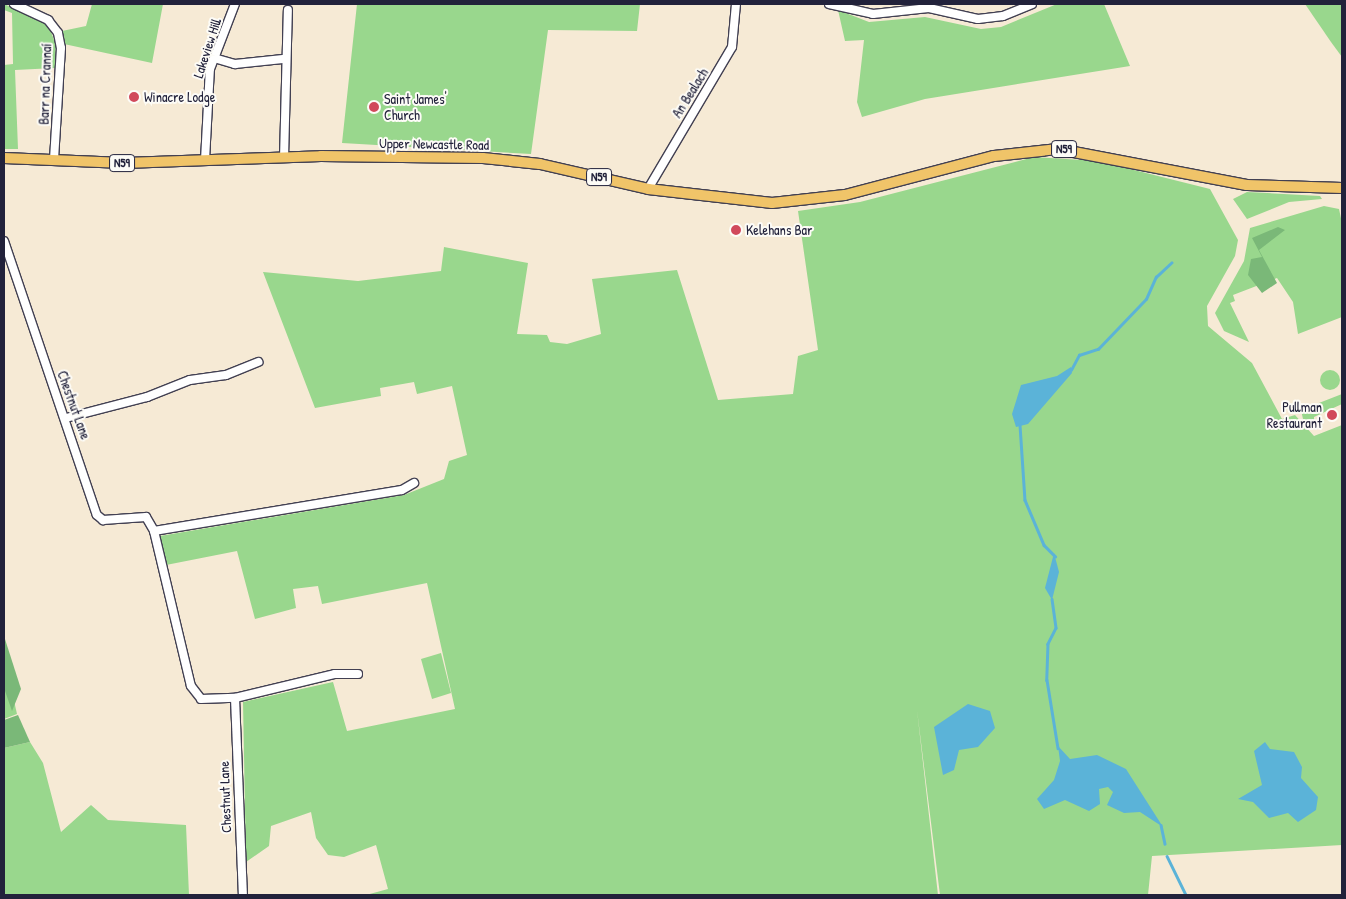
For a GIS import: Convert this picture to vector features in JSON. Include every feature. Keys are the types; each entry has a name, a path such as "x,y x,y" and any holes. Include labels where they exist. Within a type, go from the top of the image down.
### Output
{"main road":[{"name":"Upper Newcastle Road","path":"4,158 205,160 284,158 512,161 648,189 766,203 858,192 994,156 1051,149 1097,153 1247,185 1342,188"}],"street":[{"name":"Barr na Crannaí","path":"14,4 48,20 58,33 61,48 54,159"},
{"name":"Lakeview Hill","path":"205,160 205,98 214,58 235,4"},
{"name":"An Bealach","path":"648,189 732,47 736,4"},
{"path":"829,4 873,14 929,8 978,19 1003,16 1032,4"},
{"path":"284,158 283,59 288,10"},
{"path":"214,58 235,64 283,59"},
{"name":"Chestnut Lane","path":"4,241 66,418 97,515 103,520 141,515 154,531"},
{"path":"66,418 147,397 190,380 226,375 258,362"},
{"path":"358,674 335,674 235,698 201,699 191,686 154,531 402,490 414,483"},
{"name":"Chestnut Lane","path":"235,698 243,895"}],"green space":[{"path":"4,4 48,24 56,45 55,68 15,70 18,149 4,149 4,65 13,64 12,13 4,10"},
{"path":"92,4 163,4 152,63 64,44 62,31 86,26"},
{"path":"357,4 640,4 637,31 548,30 531,154 342,143"},
{"path":"1057,4 1104,4 1130,66 925,99 862,117 857,102 864,40 845,41 838,10 869,22 925,17 981,29 1001,27"},
{"path":"1305,4 1342,4 1342,57 1331,42"},
{"path":"1034,157 1098,161 1210,189 1238,240 1235,256 1207,306 1208,326 1252,363 1282,419 1295,415 1314,436 1342,425 1342,845 1152,856 1148,895 940,895 917,710 938,895 366,895 388,889 376,845 344,857 328,855 316,838 311,812 271,826 269,846 246,862 243,702 333,682 347,731 455,709 427,583 322,604 318,586 293,589 296,608 255,619 237,551 166,565 160,536 404,495 444,479 449,461 467,455 452,386 417,394 414,382 380,388 381,396 315,408 263,272 358,281 441,271 444,247 528,263 517,334 547,335 550,342 567,344 601,334 592,279 677,270 718,400 793,394 798,356 818,350 798,211 860,202"},
{"path":"1247,192 1320,196 1322,199 1289,202 1247,219 1233,199"},
{"path":"1324,206 1339,209 1342,223 1342,317 1298,334 1293,302 1277,278 1233,295 1235,301 1230,303 1249,342 1224,331 1215,313 1244,261 1250,228"},
{"path":"1278,227 1285,230 1259,250 1277,283 1262,293 1248,275 1251,259 1262,257 1252,238"},
{"path":"1326,370 1334,370 1340,376 1340,384 1334,390 1326,390 1320,384 1320,376"},
{"path":"1342,394 1342,404 1314,417 1314,427 1303,419 1301,410"},
{"path":"4,636 21,689 12,711 4,688"},
{"path":"441,653 451,693 432,699 421,659"},
{"path":"4,656 17,714 4,719"},
{"path":"18,715 30,742 4,748 4,720"},
{"path":"30,742 43,763 61,832 91,805 108,820 186,825 189,895 4,895 4,748"}],"water":[{"path":"1071,367 1072,373 1028,424 1016,427 1012,414 1021,385 1057,376"},
{"path":"1054,553 1059,572 1052,600 1045,588"},
{"path":"968,704 990,711 995,728 978,747 959,750 954,770 943,775 934,727"},
{"path":"1265,742 1270,749 1294,752 1302,767 1301,778 1318,797 1316,810 1298,822 1288,813 1269,818 1253,802 1238,799 1262,785 1254,751"},
{"path":"1058,746 1070,759 1097,755 1126,769 1163,827 1140,812 1124,813 1107,805 1113,792 1108,787 1099,789 1100,804 1089,811 1065,800 1044,809 1037,799 1054,780 1060,761"}],"waterway":[{"path":"1071,370 1079,355 1098,349 1146,299 1156,277 1171,263"},
{"path":"1020,425 1025,500 1044,545 1055,556"},
{"path":"1052,599 1056,628 1048,644 1047,680 1058,748"},
{"path":"1161,825 1165,844"},
{"path":"1167,856 1186,895"}],"place":[{"name":"Winacre Lodge","path":"134,97"},
{"name":"Saint James' Church","path":"374,107"},
{"name":"Kelehans Bar","path":"736,230"},
{"name":"Pullman Restaurant","path":"1332,415"}]}
